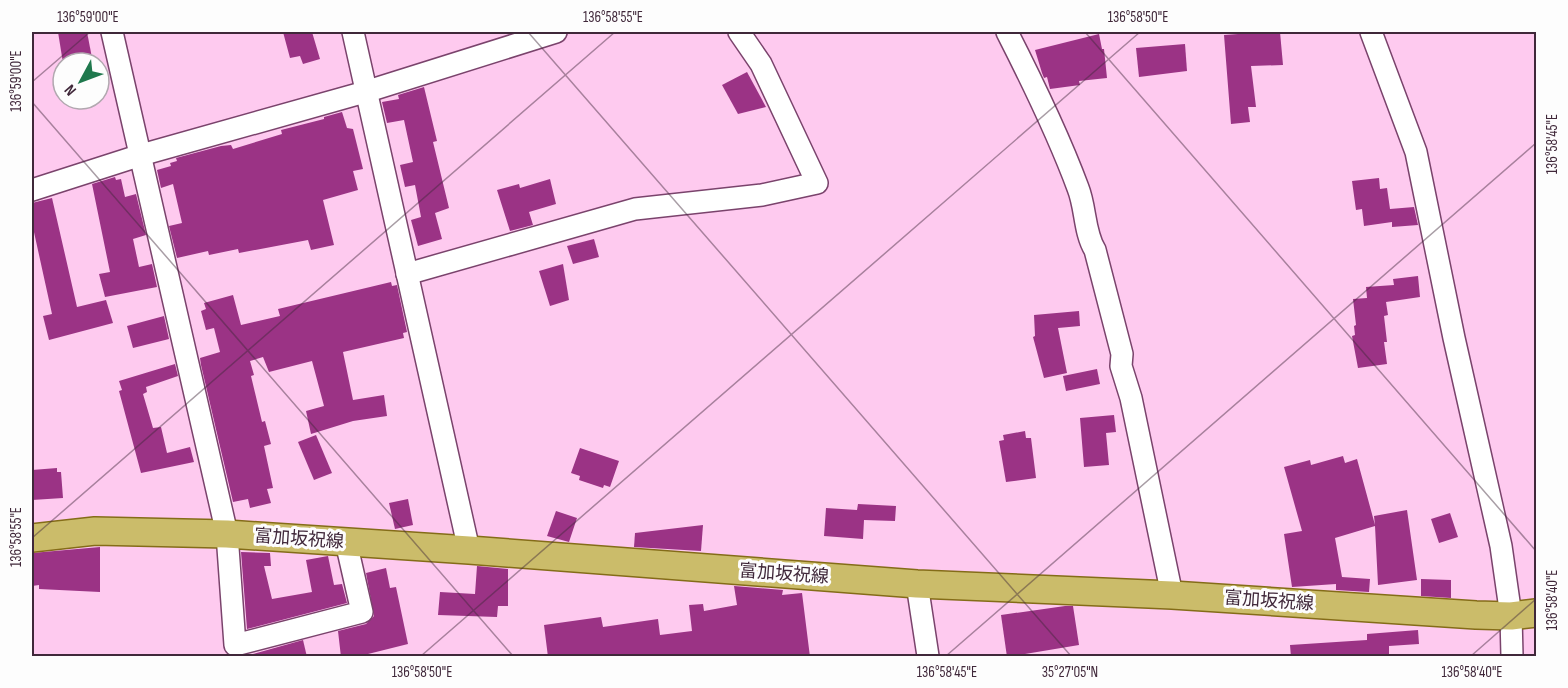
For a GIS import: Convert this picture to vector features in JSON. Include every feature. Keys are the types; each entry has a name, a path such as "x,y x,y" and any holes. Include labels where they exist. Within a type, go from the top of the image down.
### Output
{"main road":[{"name":"富加坂祝線","path":"32,538 95,531 227,534 917,584 1172,595 1524,615"}],"street":[{"path":"112,32 227,534 234,645 362,612 346,542"},
{"path":"352,32 469,550"},
{"path":"32,190 141,155 365,92 556,32"},
{"path":"407,274 635,209 762,195 817,183 761,64 739,32"},
{"path":"1007,32 1051,119 1080,191 1090,243 1095,250 1122,354 1121,366 1131,398 1172,595"},
{"path":"1371,32 1416,152 1501,546 1524,615 1512,657"},
{"path":"917,584 928,657"}],"building":[{"path":"58,32 87,32 91,51 61,51"},
{"path":"283,32 312,32 320,59 303,64 300,56 290,58"},
{"path":"1237,32 1280,32 1283,65 1251,66 1256,107 1248,107 1250,122 1231,124 1224,35 1238,34"},
{"path":"1099,34 1102,49 1104,49 1107,78 1079,81 1080,85 1050,89 1035,50"},
{"path":"1185,44 1187,71 1139,77 1136,48"},
{"path":"747,72 766,107 738,114 722,85"},
{"path":"424,87 437,141 433,142 449,208 435,213 442,239 418,246 411,220 421,217 415,185 405,187 400,165 413,162 404,120 387,123 382,102 399,99 398,95"},
{"path":"342,112 347,128 353,129 363,169 353,171 358,190 323,200 334,245 311,250 308,240 239,253 238,249 209,255 208,251 177,258 169,226 182,223 173,184 161,188 157,170 171,166 170,163 177,161 176,158 221,146 231,145 233,149 282,134 281,130"},
{"path":"115,177 116,180 121,179 125,197 136,194 146,235 133,239 139,267 152,264 157,287 105,297 99,274 110,272 92,184"},
{"path":"1379,178 1380,189 1387,188 1390,209 1414,207 1418,225 1392,227 1392,222 1364,226 1362,209 1356,210 1352,181"},
{"path":"550,179 556,204 529,212 533,225 510,231 497,190 519,184 520,188"},
{"path":"52,198 77,307 106,300 113,323 49,340 43,316 52,314 32,223 32,203"},
{"path":"594,239 599,257 573,264 567,246"},
{"path":"563,264 569,300 550,306 539,271"},
{"path":"1418,276 1420,297 1386,302 1388,315 1384,316 1387,342 1384,342 1387,364 1358,368 1352,336 1355,335 1354,326 1356,325 1353,299 1367,298 1366,287 1394,285 1393,279"},
{"path":"391,282 392,286 397,285 407,332 403,333 404,338 343,352 353,400 384,395 387,416 353,421 311,434 306,411 324,406 312,361 269,372 263,357 250,361 254,375 251,376 262,422 265,421 271,444 264,446 273,488 267,489 271,503 250,508 248,499 233,502 201,365 200,358 220,352 214,328 206,330 201,311 206,309 204,303 233,295 241,325 280,316 278,309"},
{"path":"1079,311 1080,326 1058,328 1067,373 1044,378 1033,337 1035,336 1034,315"},
{"path":"164,316 169,339 133,348 127,326"},
{"path":"175,364 178,376 146,387 147,392 143,394 153,428 161,427 167,453 190,447 194,462 141,473 119,391 122,390 119,381"},
{"path":"1097,369 1100,384 1066,391 1063,376"},
{"path":"1114,415 1116,432 1106,433 1109,465 1084,467 1080,418"},
{"path":"1025,431 1026,438 1031,438 1036,478 1006,482 999,441 1004,440 1003,435"},
{"path":"316,435 332,473 314,480 298,442"},
{"path":"580,448 619,461 610,487 604,485 603,488 579,480 580,476 571,473"},
{"path":"1343,456 1345,463 1357,459 1375,525 1374,516 1407,510 1417,580 1378,585 1375,526 1335,538 1342,577 1370,579 1369,592 1336,590 1336,584 1292,587 1284,534 1302,531 1284,467 1310,460 1311,465"},
{"path":"57,468 57,472 61,472 63,498 32,500 32,470"},
{"path":"408,499 413,525 395,529 389,503"},
{"path":"858,504 896,506 895,521 864,520 863,539 824,536 826,508 857,510"},
{"path":"556,511 577,518 569,542 547,536"},
{"path":"1450,513 1458,537 1439,543 1431,519"},
{"path":"703,525 701,551 634,547 635,533"},
{"path":"100,547 100,592 39,589 39,585 32,586 32,553"},
{"path":"241,552 270,553 271,566 264,566 272,599 312,592 306,560 328,556 334,585 342,584 347,603 247,629"},
{"path":"477,566 508,569 508,606 498,606 497,617 438,615 440,592 475,594"},
{"path":"386,568 390,588 396,587 408,644 356,657 341,657 338,631 366,624 374,616 366,573"},
{"path":"1421,579 1451,580 1451,598 1421,596"},
{"path":"734,586 783,590 782,595 802,593 810,657 548,657 544,625 601,617 603,627 658,619 660,635 692,631 689,605 703,604 704,611 737,605"},
{"path":"1073,606 1079,645 1007,657 1001,615"},
{"path":"1418,630 1419,644 1389,646 1389,655 1291,657 1290,645 1367,640 1367,634"},
{"path":"303,640 307,657 253,657 253,654"}]}
